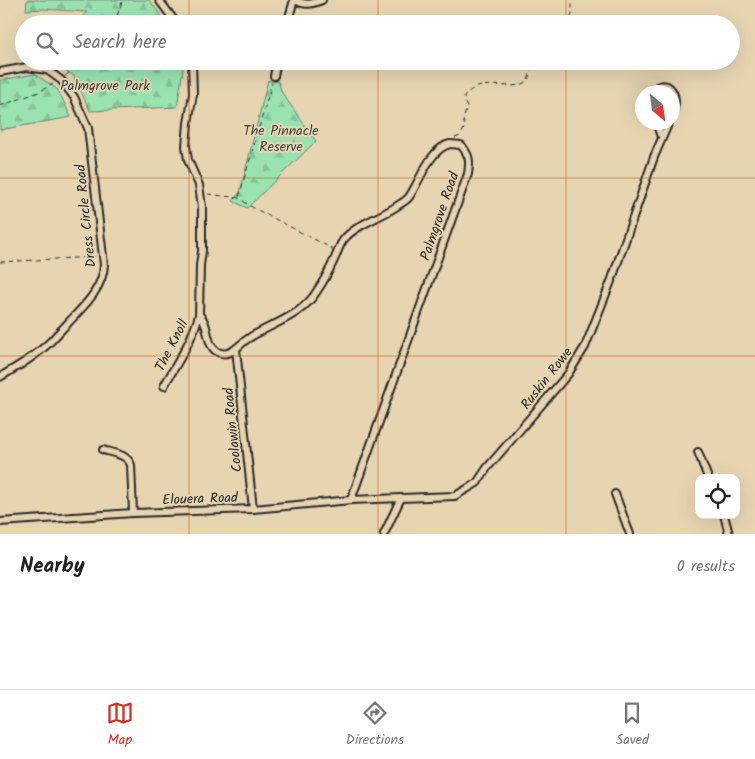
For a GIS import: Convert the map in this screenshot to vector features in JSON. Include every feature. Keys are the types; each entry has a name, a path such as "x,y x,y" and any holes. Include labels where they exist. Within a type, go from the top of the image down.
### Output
{"street":[{"path":"159,0 170,15"},
{"path":"291,15 295,0 302,4 312,4 322,0"},
{"name":"Dress Circle Road","path":"0,72 15,69"},
{"name":"Dress Circle Road","path":"0,377 49,344 88,302 102,277 104,265 88,128 74,97 61,80 47,70"},
{"path":"192,70 193,94 186,146 188,160 199,185 202,207 199,316 202,317 210,344 215,349 220,353 232,352 236,349"},
{"path":"274,76 275,70"},
{"path":"659,130 660,134 663,135"},
{"name":"Ruskin Rowe","path":"401,498 455,496 476,482 568,374 586,347 665,130"},
{"name":"Palmgrove Road","path":"236,349 242,343 287,318 308,303 318,291 341,244 352,232 391,211 408,198 437,151 449,144 461,145 468,154 470,164 468,174 351,500"},
{"name":"The Knoll","path":"164,386 190,341 199,316"},
{"name":"Coolawin Road","path":"236,349 253,509"},
{"path":"103,450 129,460 131,465 133,513"},
{"path":"698,452 706,474"},
{"path":"615,494 630,534"},
{"path":"384,534 401,498"},
{"name":"Elouera Road","path":"0,522 133,513 253,509 351,500 401,498"},
{"path":"725,519 729,534"}],"path":[{"path":"117,15 122,0"},
{"path":"572,0 572,15"},
{"path":"0,106 39,92 61,80 73,70"},
{"path":"449,144 453,139 460,136 465,127 463,120 467,107 464,103 464,97 467,92 488,84 511,86 523,83 528,79 530,70"},
{"path":"239,198 274,76"},
{"path":"200,195 208,194 239,198 250,206 338,252"},
{"path":"0,262 92,258 102,254"}],"green space":[{"path":"27,0 149,0 161,15 84,15 87,12 44,9 26,10"},
{"name":"Palmgrove Park","path":"65,70 183,70 177,107 90,111 74,76"},
{"name":"Palmgrove Park","path":"35,74 58,90 71,117 0,130 0,80"},
{"name":"The Pinnacle Reserve","path":"268,80 272,82 278,81 282,93 316,141 247,208 233,201 240,192"}]}
